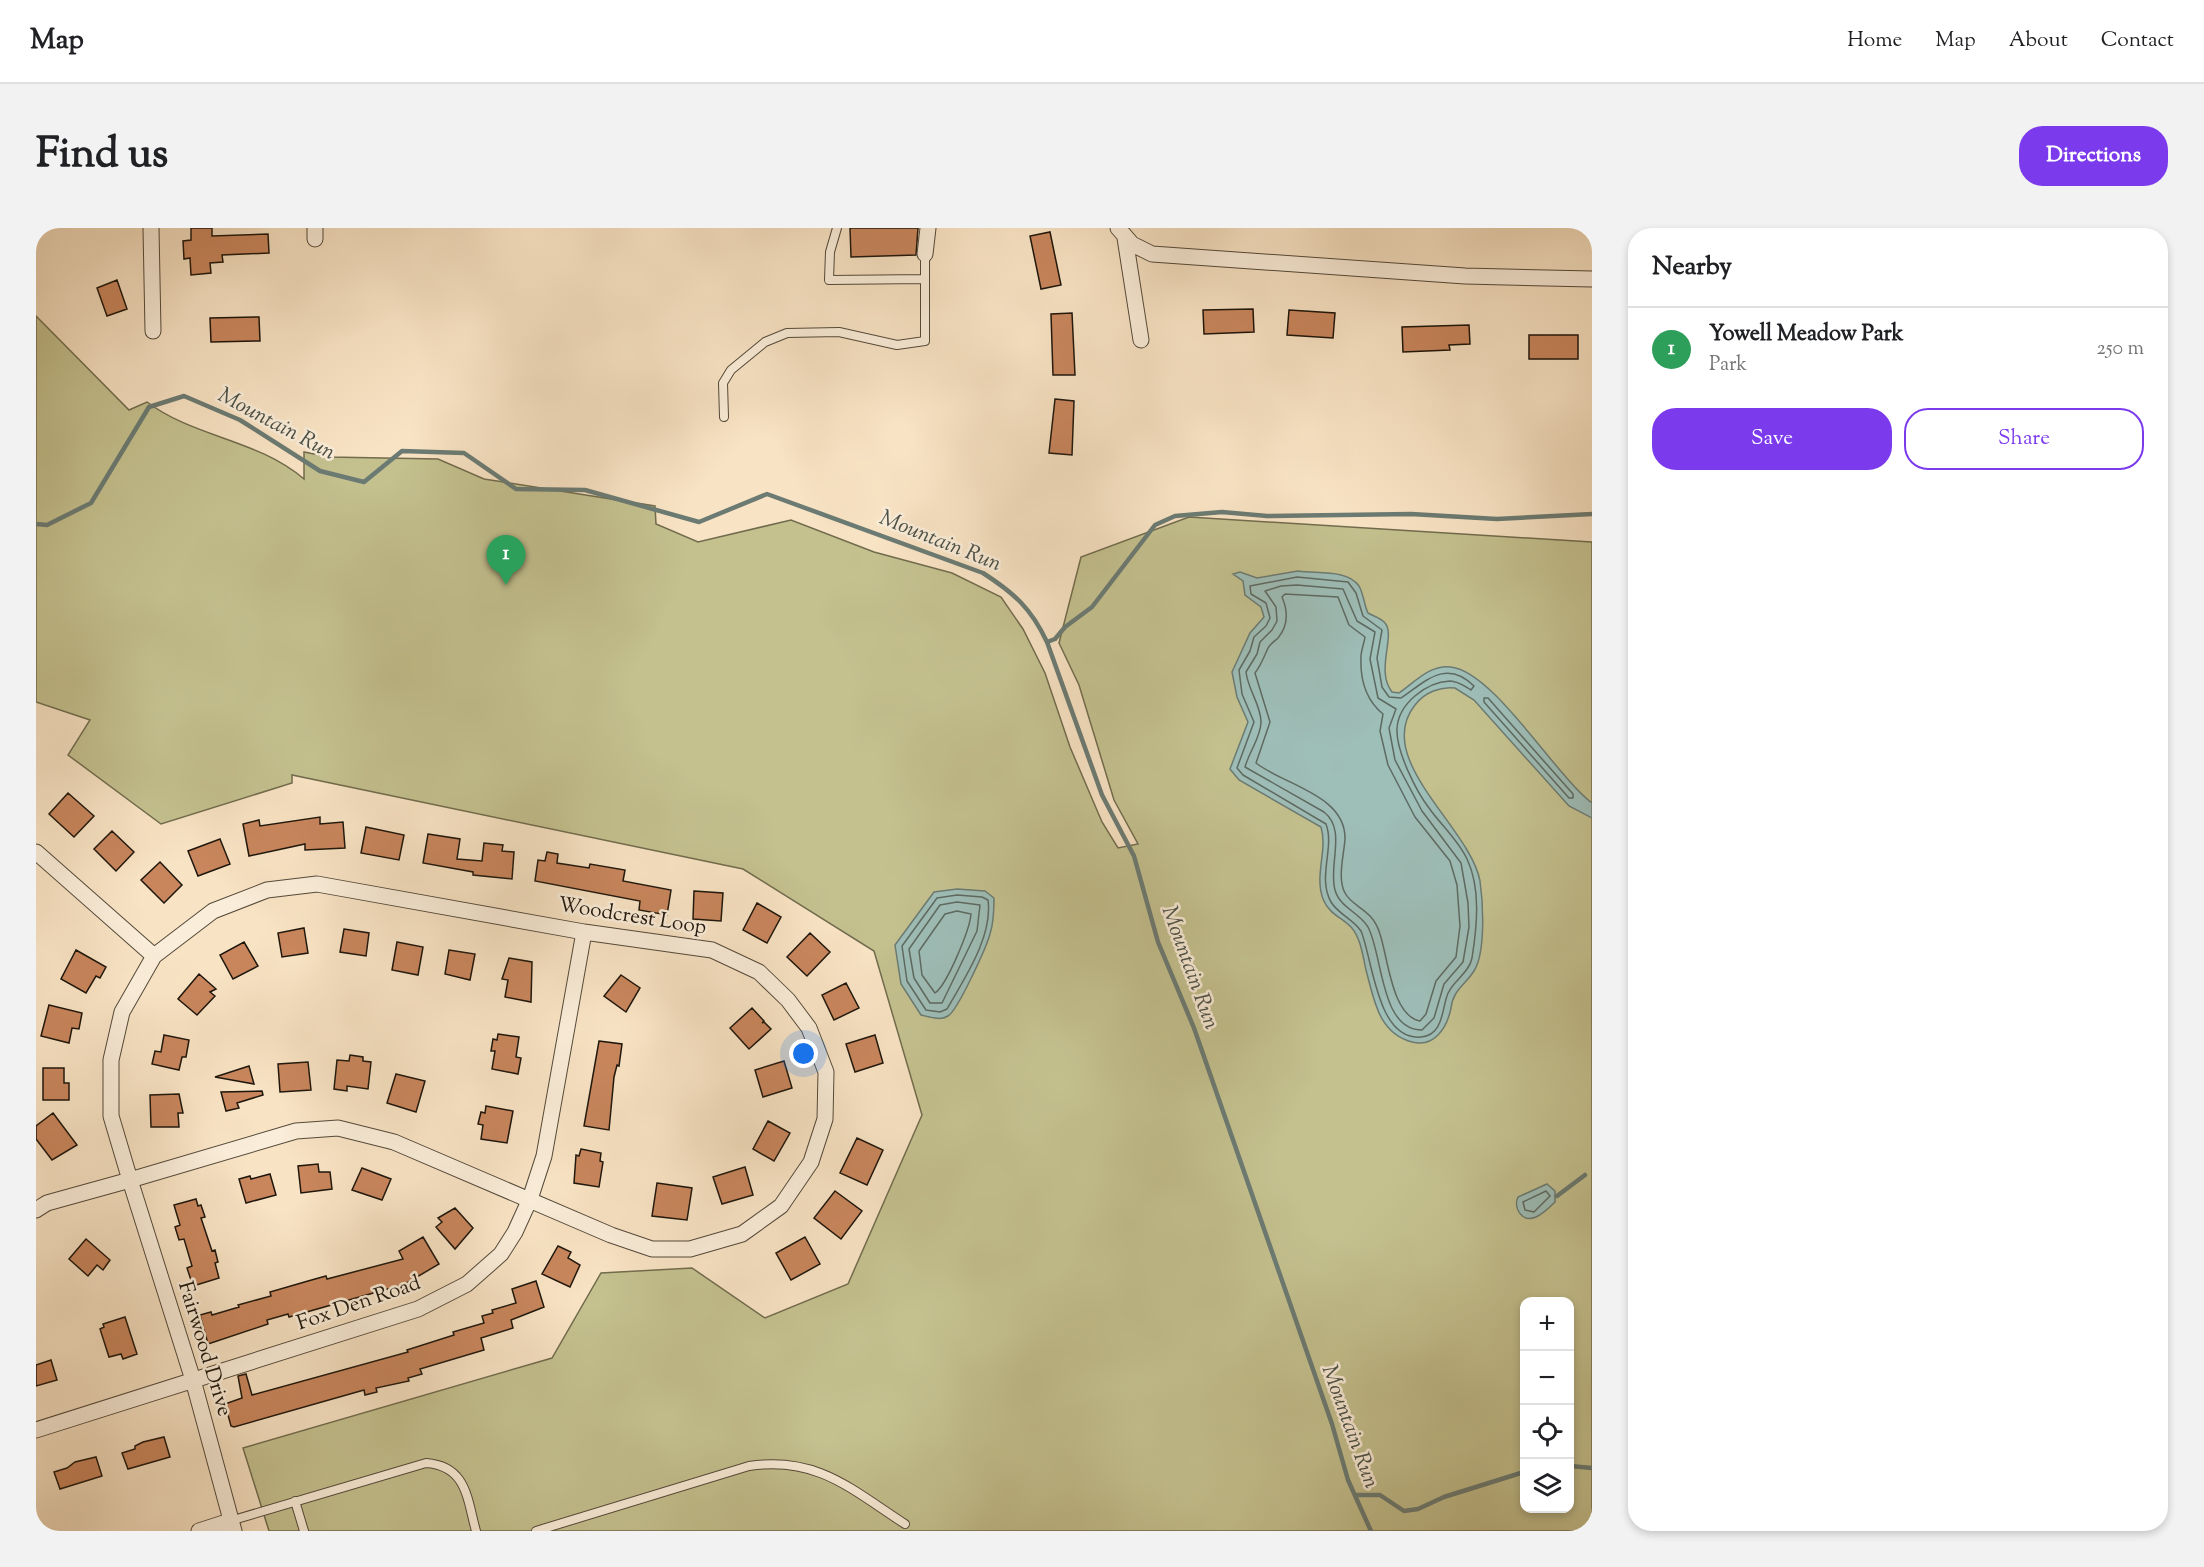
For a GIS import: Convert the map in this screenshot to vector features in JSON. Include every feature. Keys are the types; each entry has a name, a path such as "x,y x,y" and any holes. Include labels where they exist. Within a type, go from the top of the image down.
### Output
{"street":[{"path":"151,228 153,331"},
{"path":"925,255 928,228"},
{"path":"1121,233 1139,249 1152,254 1465,276 1592,279"},
{"path":"1121,233 1141,340"},
{"path":"36,852 154,956"},
{"name":"Woodcrest Loop","path":"317,884 584,932 712,950 759,972 788,1000 809,1028 826,1072 825,1119 811,1162 781,1206 742,1234 690,1249 652,1249 611,1235 394,1142 338,1128 296,1131 130,1180 111,1116 111,1060 122,1012 154,956 213,911 267,890 317,884"},
{"name":"Fox Den Road","path":"36,1430 418,1309 467,1284 501,1254 515,1232 530,1199 544,1156 584,932"},
{"path":"36,1210 47,1203 130,1180"},
{"name":"Fairwood Drive","path":"130,1180 193,1380 232,1526"},
{"path":"199,1531 232,1526"}],"lane":[{"path":"837,228 830,252 829,280 925,279"},
{"path":"724,417 723,383 731,369 765,342 787,333 839,332 897,345 925,341 925,255"},
{"path":"232,1526 295,1501 426,1463 439,1464 456,1474 463,1483 476,1531"},
{"path":"536,1531 749,1466 770,1463 802,1465 828,1476 905,1524"},
{"path":"295,1501 304,1531"}],"shaded area":[{"path":"36,316 129,410 147,402 185,424 266,455 304,479 304,452 329,457 438,459 484,479 655,506 656,524 698,542 791,520 874,552 952,573 1001,597 1023,629 1045,673 1070,747 1102,822 1118,848 1138,844 1114,800 1079,685 1059,643 1081,557 1189,517 1592,542 1592,1531 269,1531 243,1448 552,1358 601,1273 692,1268 765,1318 848,1284 922,1115 874,951 743,869 292,775 292,783 161,824 68,755 90,720 36,702"}],"water":[{"path":"1298,571 1331,573 1347,577 1359,586 1368,613 1383,621 1388,629 1385,674 1392,692 1399,693 1436,668 1451,667 1468,673 1486,686 1505,705 1560,771 1592,803 1592,818 1569,806 1474,700 1455,688 1433,691 1415,705 1405,726 1406,748 1414,770 1473,860 1480,881 1483,914 1478,963 1454,997 1443,1029 1427,1042 1412,1042 1401,1038 1392,1031 1379,1014 1357,937 1351,927 1328,908 1323,899 1320,881 1323,845 1321,827 1239,780 1230,769 1248,722 1237,697 1232,672 1250,633 1264,617 1261,607 1245,595 1243,581 1233,574 1240,572 1257,578"},
{"path":"957,889 985,891 994,898 991,930 971,978 953,1011 942,1018 921,1015 901,984 895,945 934,892"},
{"path":"1547,1184 1555,1191 1555,1202 1536,1217 1523,1216 1518,1210 1518,1197"}],"building":[{"path":"191,228 212,228 212,236 268,234 269,253 222,255 223,262 210,263 211,273 191,275 190,258 184,259 183,241 191,240"},
{"path":"850,228 918,228 916,255 851,257"},
{"path":"1050,232 1061,285 1041,289 1030,236"},
{"path":"117,280 127,309 107,316 97,288"},
{"path":"1253,309 1254,332 1204,334 1203,310"},
{"path":"1289,310 1335,313 1333,338 1287,335"},
{"path":"1072,313 1075,375 1053,375 1051,314"},
{"path":"259,317 260,341 211,342 210,318"},
{"path":"1469,325 1470,344 1449,345 1450,350 1403,352 1402,327"},
{"path":"1529,335 1578,335 1578,359 1529,359"},
{"path":"1055,399 1074,401 1072,455 1049,453"},
{"path":"68,793 94,816 74,837 49,814"},
{"path":"320,817 320,824 343,822 345,848 305,850 305,844 249,856 243,824 259,820 260,826"},
{"path":"366,827 404,835 399,860 361,853"},
{"path":"112,831 134,852 116,871 94,849"},
{"path":"428,834 460,839 457,859 482,861 484,843 503,845 502,851 514,852 512,879 473,875 473,872 423,863"},
{"path":"220,839 230,864 198,876 188,851"},
{"path":"547,852 558,854 557,863 589,868 590,864 625,870 623,881 671,890 667,915 639,910 640,901 535,881 538,860 545,861"},
{"path":"160,862 182,885 164,903 141,880"},
{"path":"694,891 723,893 721,921 693,919"},
{"path":"757,903 781,917 767,943 743,930"},
{"path":"304,928 308,953 282,957 278,933"},
{"path":"344,929 369,933 366,956 340,952"},
{"path":"810,933 830,952 807,976 787,957"},
{"path":"244,942 258,966 233,979 220,955"},
{"path":"397,942 423,947 418,975 392,970"},
{"path":"76,950 106,967 100,978 96,976 86,993 61,979"},
{"path":"449,950 475,954 470,980 445,974"},
{"path":"509,958 532,962 531,1002 505,997 508,980 502,979"},
{"path":"199,974 216,989 210,992 215,996 197,1015 178,999"},
{"path":"621,975 640,988 626,1012 604,996"},
{"path":"846,983 859,1008 834,1020 822,995"},
{"path":"49,1005 82,1013 79,1029 72,1028 69,1043 41,1036"},
{"path":"752,1008 764,1021 762,1023 764,1022 771,1029 749,1049 730,1028"},
{"path":"498,1034 519,1037 516,1057 521,1058 518,1074 492,1069 495,1051 491,1051 493,1039 497,1040"},
{"path":"164,1035 189,1040 186,1057 182,1057 179,1070 152,1064 155,1051 161,1052"},
{"path":"875,1035 883,1063 855,1072 846,1044"},
{"path":"599,1041 622,1044 619,1066 617,1065 614,1077 609,1130 584,1126"},
{"path":"350,1055 363,1057 363,1061 371,1062 368,1089 347,1086 347,1091 334,1089 337,1060 349,1061"},
{"path":"784,1061 792,1088 763,1097 755,1070"},
{"path":"308,1062 311,1090 280,1092 278,1064"},
{"path":"249,1066 254,1084 215,1077"},
{"path":"43,1068 64,1068 64,1083 69,1083 69,1100 43,1100"},
{"path":"396,1074 425,1081 416,1112 387,1103"},
{"path":"262,1091 263,1095 237,1103 239,1108 226,1111 221,1092"},
{"path":"179,1094 183,1113 178,1113 179,1127 151,1127 150,1095"},
{"path":"486,1106 513,1111 507,1143 481,1139 483,1125 478,1124 481,1112 485,1113"},
{"path":"53,1113 77,1145 52,1160 36,1139 36,1126"},
{"path":"768,1121 790,1133 774,1161 753,1149"},
{"path":"857,1138 883,1150 867,1185 840,1173"},
{"path":"581,1149 601,1153 600,1161 603,1162 599,1187 574,1183 576,1155 579,1156"},
{"path":"318,1164 319,1172 330,1172 332,1189 301,1193 298,1166"},
{"path":"745,1167 753,1195 722,1204 713,1177"},
{"path":"362,1168 391,1179 382,1200 352,1190"},
{"path":"270,1174 276,1195 246,1203 239,1179 250,1176 251,1179"},
{"path":"657,1183 692,1188 687,1220 652,1216"},
{"path":"835,1191 862,1211 841,1239 814,1218"},
{"path":"196,1199 205,1217 201,1218 212,1251 215,1250 218,1262 215,1263 219,1278 193,1286 187,1268 192,1266 184,1239 179,1240 175,1227 180,1225 174,1205"},
{"path":"455,1208 473,1228 455,1249 436,1227 442,1222 438,1218"},
{"path":"423,1237 439,1264 405,1284 289,1317 288,1314 267,1320 268,1324 208,1344 200,1315 211,1312 212,1315 239,1307 238,1305 271,1296 270,1292 326,1276 327,1279 403,1259 399,1251"},
{"path":"805,1237 820,1264 791,1280 776,1253"},
{"path":"86,1239 110,1260 103,1270 97,1265 88,1276 69,1259"},
{"path":"558,1246 571,1252 568,1258 580,1265 570,1287 542,1274"},
{"path":"536,1281 544,1307 511,1320 513,1328 481,1338 484,1350 420,1369 422,1374 408,1378 409,1381 376,1388 377,1392 365,1395 364,1390 231,1426 225,1404 242,1398 238,1376 246,1374 252,1395 408,1352 407,1350 454,1335 453,1332 484,1323 482,1316 493,1313 492,1310 516,1303 512,1289"},
{"path":"125,1317 137,1354 123,1359 121,1354 109,1357 100,1329 104,1327 103,1324"},
{"path":"51,1360 57,1380 36,1386 36,1365"},
{"path":"164,1437 170,1457 128,1469 122,1453 135,1449 135,1446 143,1442"},
{"path":"96,1457 102,1476 60,1489 54,1472 67,1468 75,1462"}],"waterway":[{"name":"Mountain Run","path":"36,524 47,525 91,503 149,407 184,396 240,420 320,471 364,482 402,451 464,453 516,489 585,490 699,522 767,494 983,573 1004,587 1028,610 1047,642 1102,795 1134,856 1158,942 1194,1028 1332,1424 1348,1480 1371,1531"},
{"path":"1047,642 1055,639 1065,627 1092,607 1155,525 1175,516 1222,512 1267,516 1411,514 1497,519 1592,514"},
{"path":"1557,1196 1585,1175"},
{"path":"1574,1466 1592,1468"},
{"path":"1355,1495 1380,1495 1404,1511 1418,1509 1444,1497 1520,1473"}],"place":[{"name":"Yowell Meadow Park","path":"506,585"}]}
